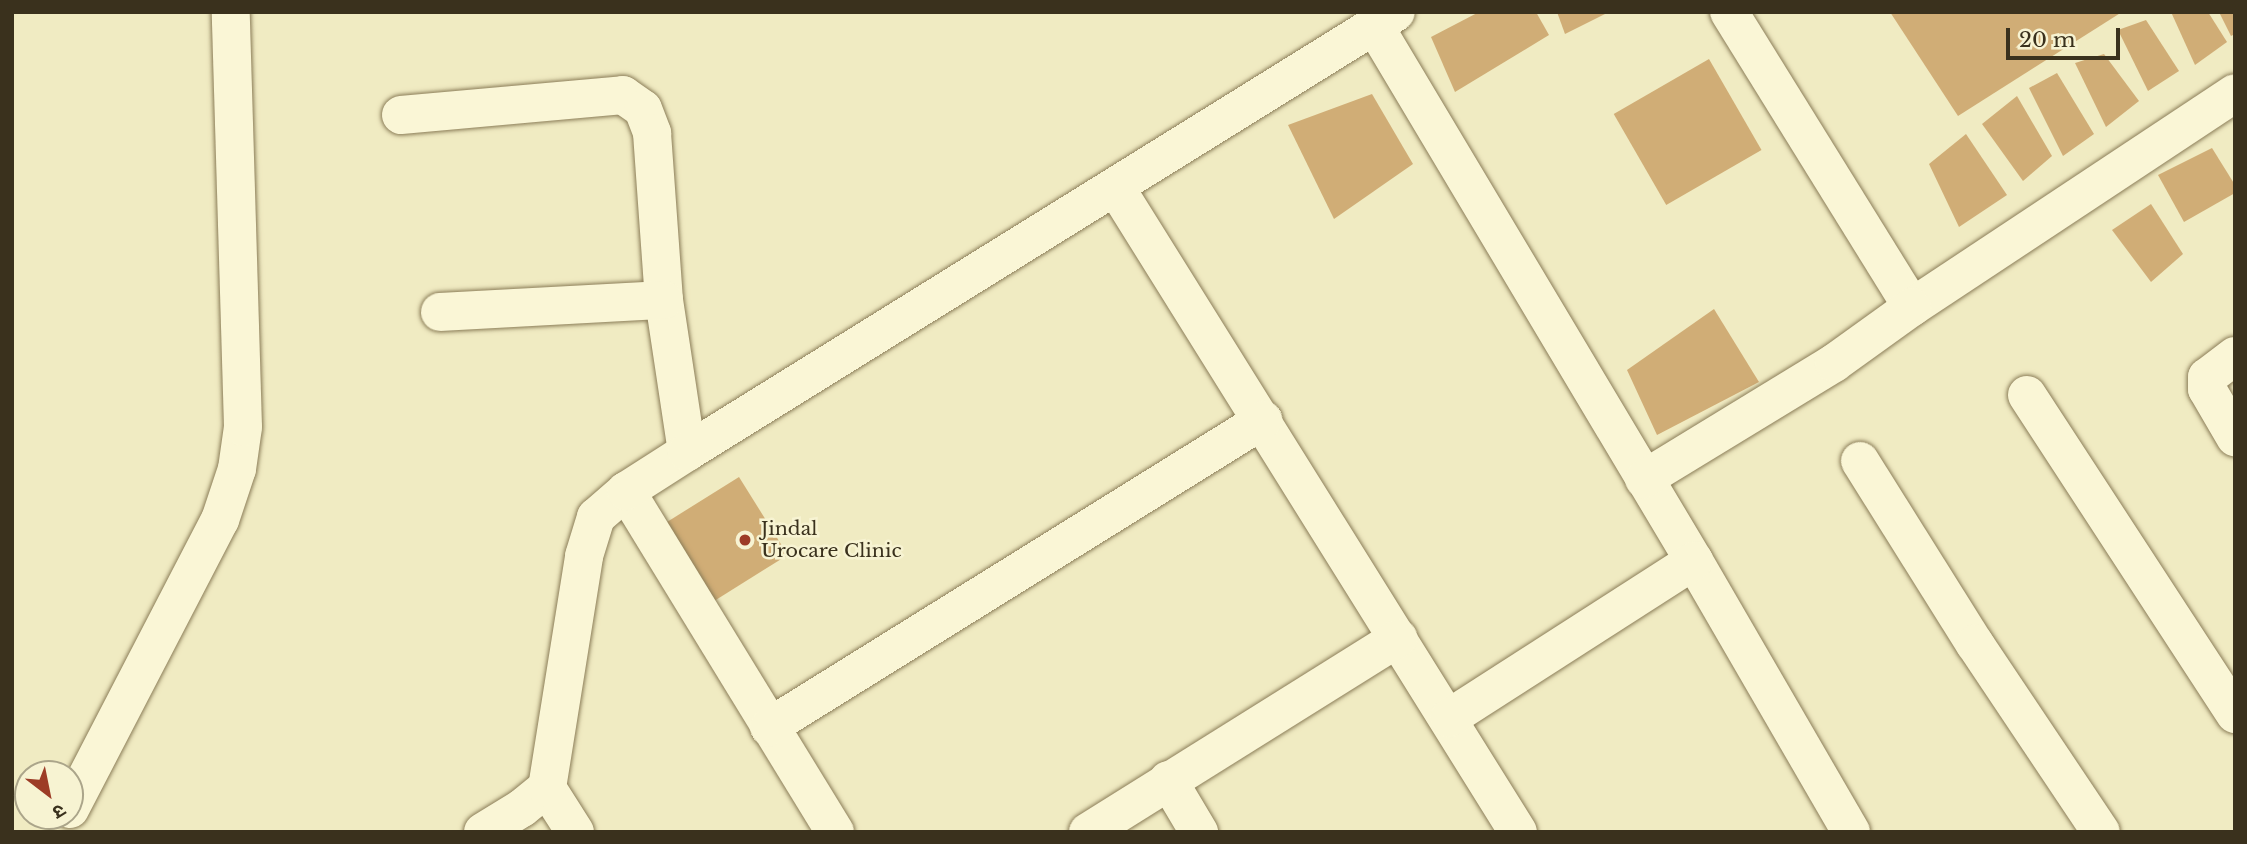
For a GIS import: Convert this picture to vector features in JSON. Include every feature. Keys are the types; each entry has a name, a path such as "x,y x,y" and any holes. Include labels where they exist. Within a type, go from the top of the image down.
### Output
{"street":[{"path":"84,782 219,520 237,469 243,427 231,12"},
{"path":"1729,12 1912,307"},
{"path":"483,832 522,808 547,788 584,556 596,517 626,491 687,452 1385,19 1644,479 1851,832"},
{"path":"1644,479 1834,363 1912,307 2235,93"},
{"path":"401,115 623,96 643,109 652,133 664,300 687,452"},
{"path":"1116,188 1518,832"},
{"path":"440,312 664,300"},
{"path":"2235,356 2207,377 2207,389 2235,437"},
{"path":"2027,395 2235,714"},
{"path":"769,727 1263,420"},
{"path":"1860,461 1975,644 2101,832"},
{"path":"626,491 835,832"},
{"path":"1449,718 1694,561"},
{"path":"1088,832 1398,638"},
{"path":"1168,780 1199,832"},
{"path":"547,788 576,832"}],"building":[{"path":"1479,12 1536,12 1549,35 1455,92 1431,37"},
{"path":"1557,12 1609,12 1565,34"},
{"path":"1890,12 2122,12 1958,116"},
{"path":"2171,12 2208,12 2227,42 2195,65"},
{"path":"2219,12 2235,12 2235,34 2231,36"},
{"path":"2146,20 2179,71 2148,91 2118,30"},
{"path":"2104,54 2139,101 2106,127 2075,63"},
{"path":"1709,59 1762,150 1666,205 1614,114"},
{"path":"2057,73 2094,134 2063,156 2029,88"},
{"path":"1372,94 1413,164 1334,219 1288,125"},
{"path":"2017,96 2052,156 2023,181 1982,124"},
{"path":"1966,134 2007,195 1959,227 1929,164"},
{"path":"2212,148 2235,185 2235,193 2184,222 2158,175"},
{"path":"2151,204 2183,254 2151,282 2112,230"},
{"path":"1714,309 1759,382 1657,435 1627,370"},
{"path":"739,477 788,555 711,603 662,525"}],"place":[{"name":"Jindal Urocare Clinic","path":"745,540"}]}
